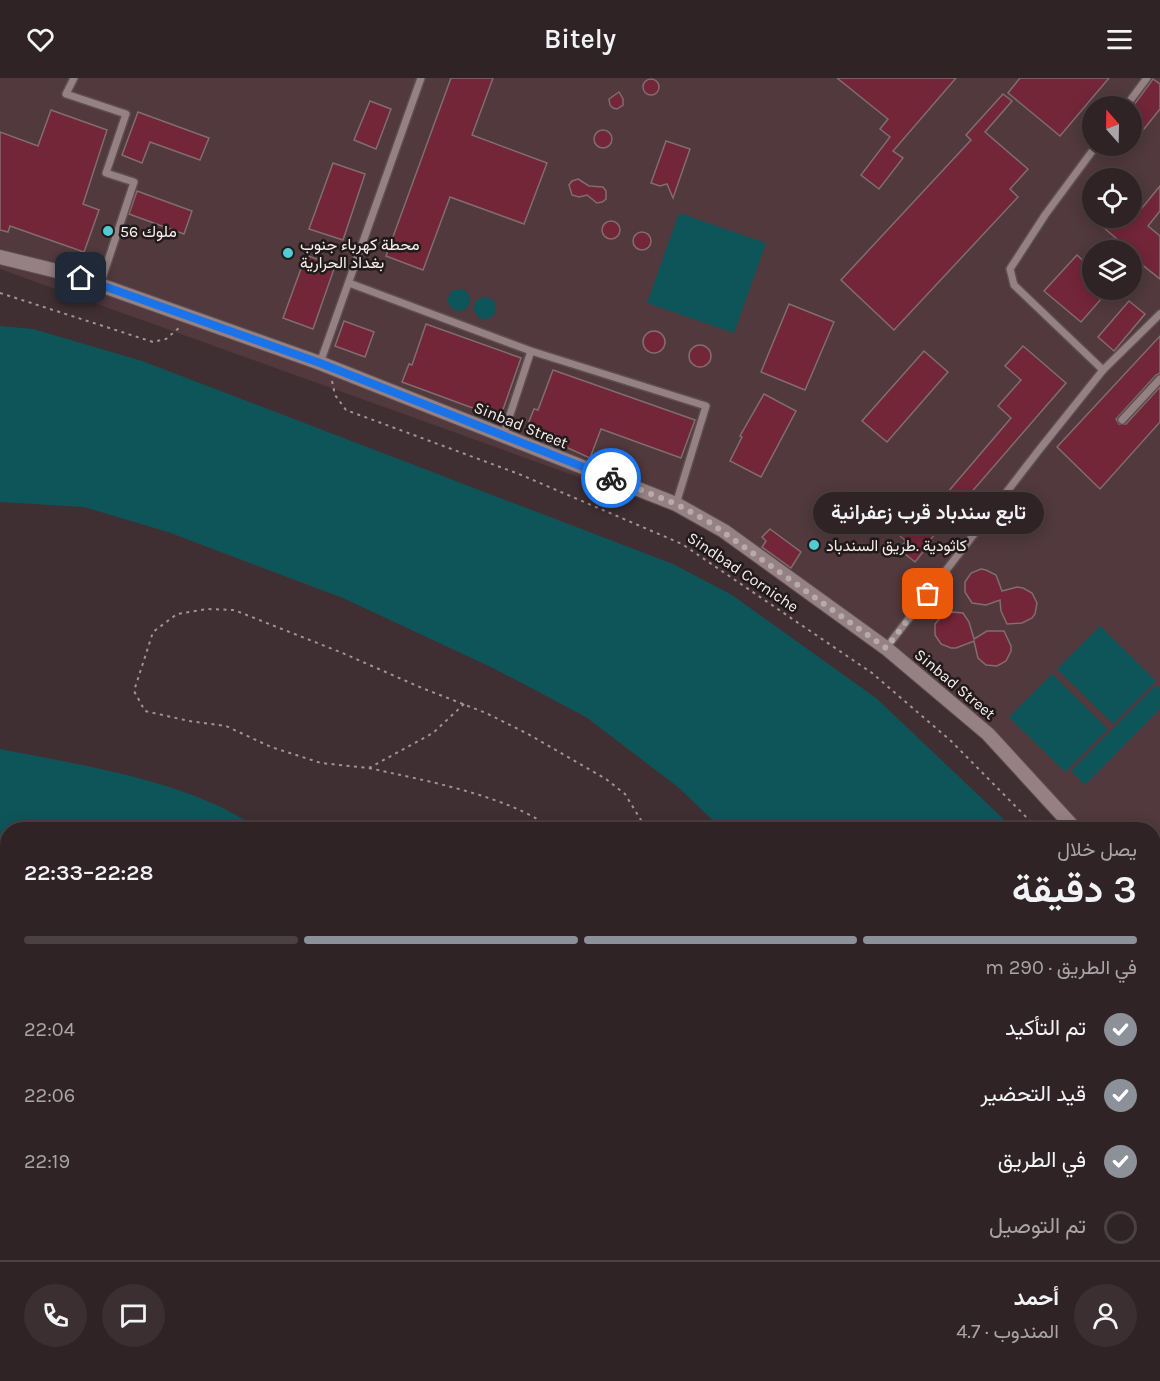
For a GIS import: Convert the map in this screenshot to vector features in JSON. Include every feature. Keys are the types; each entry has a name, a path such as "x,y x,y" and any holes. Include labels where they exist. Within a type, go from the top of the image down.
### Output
{"street":[{"name":"Sinbad Street","path":"0,256 46,267 100,285 324,365 676,504 724,531 886,648 988,734 1069,822"}],"lane":[{"path":"74,78 66,94 126,114 106,173 134,182 100,285"},
{"path":"324,365 349,284 421,78"},
{"path":"1134,96 1147,78"},
{"path":"1089,156 1045,215 1010,269 1014,285 1104,370"},
{"path":"349,284 531,351 706,406 676,504"},
{"path":"886,648 1104,370 1160,314"},
{"path":"503,436 531,351"},
{"path":"1122,420 1160,379"}],"path":[{"path":"0,293 153,342 166,339 192,317"},
{"name":"Sindbad Corniche","path":"324,365 335,396 346,410 519,474 682,544 872,673 951,741 1031,822"},
{"path":"544,822 500,803 444,784 369,768 321,763 271,747 226,726 189,721 145,711 134,691 153,632 177,614 207,609 234,610 464,704 528,734 606,778 625,794 643,822"},
{"path":"369,768 433,733 464,704"}],"shaded area":[{"path":"0,78 1160,78 1160,822 1076,822 897,657 712,525 0,269"}],"water":[{"path":"679,213 766,243 734,333 647,303"},
{"path":"459,289 467,292 470,300 467,308 459,311 451,308 448,300 451,292"},
{"path":"485,297 493,300 496,308 493,316 485,319 477,316 474,308 477,300"},
{"path":"0,326 33,329 142,361 673,564 732,595 876,698 1007,822 715,822 678,787 586,717 495,669 343,598 168,532 84,507 0,502"},
{"path":"1100,626 1156,681 1113,724 1057,669"},
{"path":"1052,674 1108,729 1065,772 1009,717"},
{"path":"1156,685 1160,689 1160,709 1085,785 1071,771"},
{"path":"0,749 99,769 168,787 201,798 247,822 0,822"}],"building":[{"path":"451,78 493,78 472,135 547,163 524,224 450,197 423,270 386,256"},
{"path":"837,78 956,78 893,151 903,158 879,189 861,175 890,137 880,129 888,119"},
{"path":"1020,78 1109,78 1094,96 1082,96 1082,110 1060,136 1008,93"},
{"path":"651,79 659,87 651,95 643,87"},
{"path":"1153,79 1160,84 1160,109 1142,131 1142,96"},
{"path":"619,92 623,105 617,109 610,105 609,99"},
{"path":"1003,94 1012,101 985,132 1028,169 1010,189 1018,197 894,330 841,280 971,140 966,135"},
{"path":"370,101 391,109 376,149 354,140"},
{"path":"51,110 107,130 83,204 99,210 84,252 10,226 8,232 0,230 0,132 38,146"},
{"path":"138,112 209,138 200,160 150,142 142,163 122,155"},
{"path":"603,130 609,133 612,139 609,145 603,148 597,145 594,139 597,133"},
{"path":"666,141 690,149 673,198 667,184 660,186 651,183"},
{"path":"333,163 365,174 343,240 309,229"},
{"path":"578,179 589,186 603,187 606,191 606,199 597,203 587,195 579,197 572,195 569,185"},
{"path":"1160,186 1160,211 1148,226 1160,236 1160,279 1142,265 1142,240 1118,240 1104,228 1142,228 1142,208"},
{"path":"137,191 192,211 184,234 129,214"},
{"path":"611,221 617,224 620,230 617,236 611,239 605,236 602,230 605,224"},
{"path":"642,232 648,235 651,241 648,247 642,250 636,247 633,241 636,235"},
{"path":"306,255 335,266 313,329 283,318"},
{"path":"1077,255 1082,260 1082,300 1100,300 1081,322 1044,291"},
{"path":"1129,301 1145,314 1114,351 1098,337"},
{"path":"789,304 834,322 805,390 761,372"},
{"path":"344,321 374,332 365,357 335,346"},
{"path":"426,324 521,358 500,418 402,382 409,364 412,365"},
{"path":"654,331 662,334 665,342 662,350 654,353 646,350 643,342 646,334"},
{"path":"1160,336 1160,373 1116,419 1119,424 1126,424 1160,387 1160,422 1100,489 1057,447"},
{"path":"700,345 708,348 711,356 708,364 700,367 692,364 689,356 692,348"},
{"path":"1023,346 1066,383 930,540 931,542 915,562 899,549 906,541 879,518 891,503 918,527 1011,418 998,406 1021,380 1005,366"},
{"path":"924,351 948,372 887,442 862,421"},
{"path":"553,370 695,420 681,458 601,429 590,458 526,429 534,409 538,410"},
{"path":"764,394 796,411 761,477 730,461 742,437 740,436"},
{"path":"770,529 801,552 791,568 762,547 766,541 762,537"},
{"path":"981,569 996,575 1002,591 1017,587 1032,593 1037,603 1032,618 1022,623 1007,624 1001,611 1000,600 986,605 972,603 965,592 965,582 971,573"},
{"path":"952,612 963,613 969,622 974,639 987,631 1004,631 1011,646 1006,661 997,666 986,665 978,658 974,641 956,648 941,644 935,635 935,624 942,616"}],"way so far":[{"path":"611,478 676,504 724,531 886,648 928,594"}],"place":[{"name":"ملوك 56","path":"108,231"},
{"name":"محطة كهرباء جنوب بغداد الحرارية","path":"288,253"},
{"name":"كاثودية .طريق السندباد","path":"814,545"},
{"name":"تابع سندباد قرب زعفرانية","path":"928,594"}],"route":[{"path":"81,278 320,363 611,478"}]}
